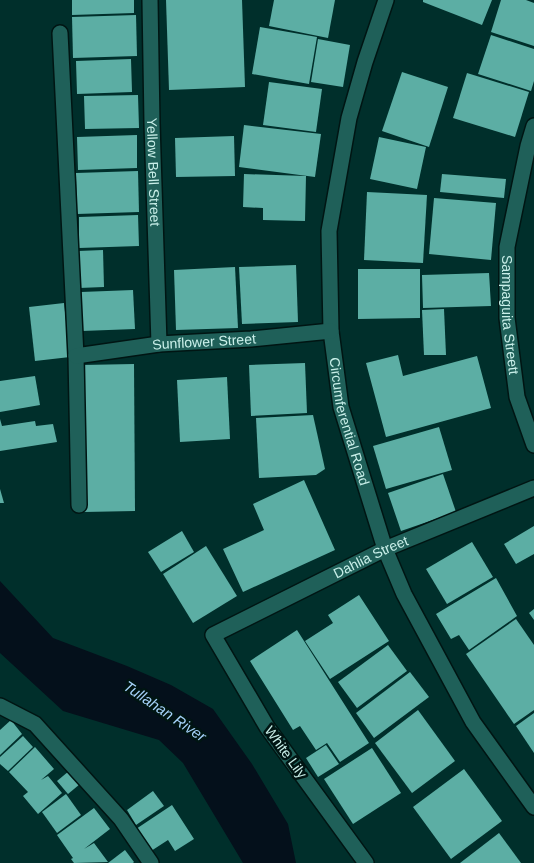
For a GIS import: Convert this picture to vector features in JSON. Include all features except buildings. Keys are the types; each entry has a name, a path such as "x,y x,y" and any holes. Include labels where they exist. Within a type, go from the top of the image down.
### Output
{"street":[{"name":"Yellow Bell Street","path":"150,0 159,344"},
{"name":"Circumferential Road","path":"386,0 349,118 329,231 332,331 341,407 385,549 404,594 473,722 534,807"},
{"path":"60,33 76,356 79,505"},
{"name":"Sampaguita Streett","path":"534,126 528,146 507,247 507,318 517,398 534,445"},
{"name":"Sunflower Street","path":"76,356 159,344 251,339 332,331"},
{"name":"Dahlia Street","path":"213,636 385,549 534,488"},
{"name":"White Lily","path":"213,636 267,727 366,863"},
{"path":"1,708 35,724 121,819 151,863"}],"water":[{"name":"Tullahan River","path":"0,581 53,638 171,685 213,709 252,764 288,824 296,863 243,863 183,763 159,740 63,711 0,653"}]}
